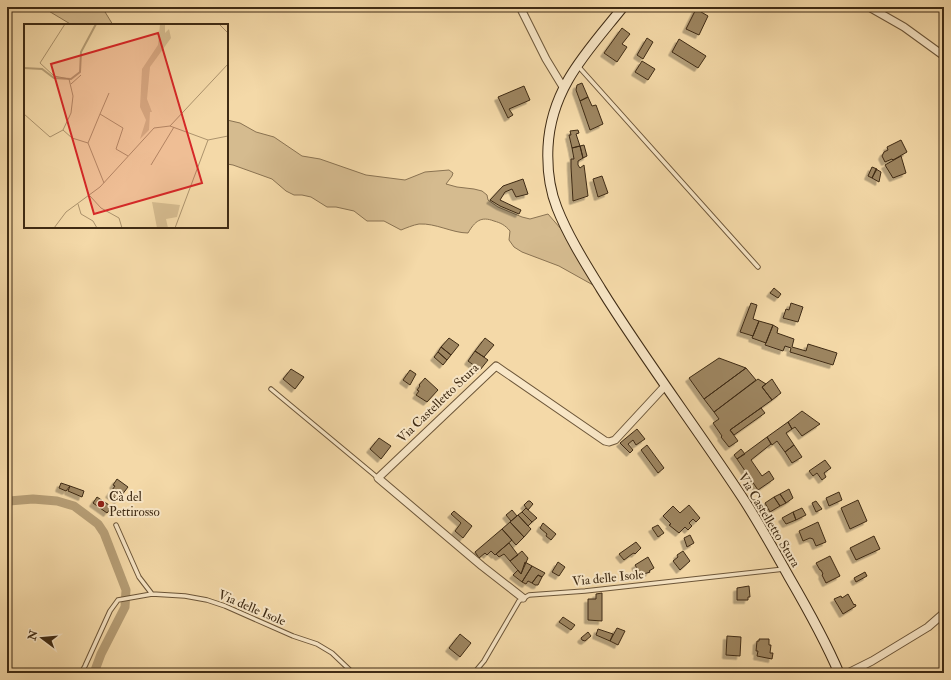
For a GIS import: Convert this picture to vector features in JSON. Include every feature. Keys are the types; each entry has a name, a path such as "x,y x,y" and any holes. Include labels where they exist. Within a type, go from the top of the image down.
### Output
{"street":[{"path":"520,7 546,59 563,87"},
{"name":"Via Castelletto Stura","path":"623,7 577,65 563,87 554,112 548,145 548,168 556,207 565,227 616,314 742,497 784,569 828,649 839,673"},
{"path":"869,7 904,27 944,56"},
{"name":"Via Castelletto Stura","path":"378,478 496,366 605,441 609,442 615,440 666,386"},
{"path":"378,478 482,566 523,598"},
{"path":"848,673 872,661 928,627 944,613"}],"lane":[{"path":"577,65 758,267"},
{"path":"271,389 378,478"},
{"path":"116,525 139,577 152,594"},
{"name":"Via delle Isole","path":"523,598 529,595 585,591 784,569"},
{"name":"Via delle Isole","path":"81,673 110,611 118,600 152,594 185,596 207,600 225,606 276,630 317,644 332,653 353,673"},
{"path":"474,673 484,661 519,602 523,598"}],"shaded area":[{"path":"42,7 102,7 112,24 70,24"},
{"path":"228,120 240,123 256,132 274,137 302,156 320,159 366,175 405,180 425,172 449,170 453,173 446,184 482,191 487,195 488,200 498,207 522,217 530,219 548,214 561,229 593,285 559,266 522,252 514,247 509,240 510,231 501,223 482,219 473,225 468,233 462,233 425,224 417,224 401,230 384,221 367,221 354,211 336,207 327,207 311,197 294,195 286,191 272,179 228,164"}],"building":[{"path":"696,9 708,16 699,35 686,29"},
{"path":"622,28 630,34 622,44 627,47 617,62 604,53"},
{"path":"647,38 653,42 643,59 637,55"},
{"path":"679,39 706,56 698,68 672,52"},
{"path":"642,61 655,69 648,80 635,72"},
{"path":"582,83 588,97 580,101 576,90 577,85"},
{"path":"524,86 530,100 509,109 513,115 508,118 498,97"},
{"path":"588,97 592,106 596,105 603,124 590,130 580,101"},
{"path":"578,130 579,133 576,134 580,146 572,148 569,135 571,135 570,131"},
{"path":"901,140 907,152 893,160 892,159 885,162 882,156 884,152 888,150 887,147"},
{"path":"584,145 587,156 583,158 580,146"},
{"path":"580,146 583,158 578,161 578,165 580,168 584,165 588,196 573,201 571,159 574,159 572,148"},
{"path":"901,156 906,173 893,178 885,165"},
{"path":"872,167 877,169 872,178 868,176"},
{"path":"876,169 881,172 879,182 872,178"},
{"path":"602,176 608,193 598,197 593,179"},
{"path":"523,179 528,194 516,197 512,189 505,192 500,200 521,210 519,214 490,200 503,186"},
{"path":"774,288 781,294 778,298 770,293"},
{"path":"751,303 757,305 753,319 759,321 753,336 740,332"},
{"path":"791,303 803,307 798,322 783,318 786,309 789,310"},
{"path":"759,321 773,325 766,343 752,338"},
{"path":"773,325 778,328 777,333 794,339 792,347 806,351 808,344 837,353 833,365 790,352 791,348 785,346 783,351 765,345"},
{"path":"449,338 459,345 451,355 441,347"},
{"path":"485,338 494,345 484,357 475,351"},
{"path":"441,347 451,355 447,360 438,352"},
{"path":"475,351 488,360 480,370 468,361"},
{"path":"438,352 447,360 443,365 434,357"},
{"path":"719,358 746,368 704,399 689,378"},
{"path":"746,368 756,380 714,412 704,399"},
{"path":"291,369 304,377 295,389 283,379"},
{"path":"410,370 416,374 410,385 403,380"},
{"path":"425,378 438,390 427,402 416,395 419,391 417,390 420,386 419,385"},
{"path":"758,379 766,384 762,387 772,400 730,430 738,441 729,447 713,423 719,419 714,412"},
{"path":"772,379 781,393 772,400 762,387"},
{"path":"761,408 765,413 734,435 730,430"},
{"path":"802,411 820,424 802,436 795,427 792,429 788,422"},
{"path":"788,422 792,429 786,433 794,445 785,452 777,441 772,445 767,437"},
{"path":"637,429 645,439 636,445 633,440 628,444 633,450 630,453 620,443"},
{"path":"767,437 771,444 751,460 762,476 769,471 774,479 758,490 737,459"},
{"path":"379,438 391,446 381,459 370,449"},
{"path":"647,445 664,468 658,473 641,450"},
{"path":"794,445 802,457 792,463 785,452"},
{"path":"741,449 745,454 737,459 734,455"},
{"path":"825,460 831,468 824,473 826,477 822,480 817,473 813,476 809,471"},
{"path":"117,479 128,487 118,500 109,494 115,486 113,485"},
{"path":"61,483 70,486 66,491 59,488"},
{"path":"70,486 84,491 82,497 68,491"},
{"path":"789,489 793,498 786,503 780,494"},
{"path":"839,492 842,500 829,506 826,498"},
{"path":"780,494 786,503 780,506 774,497"},
{"path":"97,497 111,508 107,513 93,503"},
{"path":"774,497 780,506 770,512 765,503"},
{"path":"858,500 867,521 850,529 841,508"},
{"path":"528,501 533,504 528,510 524,505"},
{"path":"816,501 822,509 816,512 812,503"},
{"path":"689,505 700,518 696,522 693,519 689,523 692,526 688,530 685,527 679,533 669,525 671,524 663,516 673,506 680,513"},
{"path":"526,508 537,518 532,522 522,512"},
{"path":"802,508 806,515 796,520 793,512"},
{"path":"512,510 517,516 511,521 506,515"},
{"path":"454,511 472,526 463,538 455,531 461,523 451,514"},
{"path":"522,512 532,522 528,526 518,515"},
{"path":"793,512 796,520 786,524 782,518"},
{"path":"518,515 531,529 524,537 510,522"},
{"path":"510,522 524,537 516,545 502,529"},
{"path":"818,522 826,542 816,546 813,539 810,538 803,541 799,531"},
{"path":"543,523 556,534 551,540 540,528"},
{"path":"658,525 664,533 658,537 652,528"},
{"path":"502,529 512,540 495,555 491,551 487,555 485,553 479,558 475,552"},
{"path":"690,535 694,543 687,547 684,538"},
{"path":"874,536 880,549 856,560 850,548"},
{"path":"636,542 641,548 635,554 632,554 624,560 619,554"},
{"path":"509,543 518,555 510,561 504,554 499,557 496,554"},
{"path":"522,551 528,558 521,574 510,561"},
{"path":"683,551 690,561 680,570 673,561 678,557 677,555"},
{"path":"830,556 840,576 826,583 821,570 816,563"},
{"path":"648,557 654,568 649,571 650,572 641,575 635,565"},
{"path":"525,562 532,566 522,582 513,575 518,570 521,574"},
{"path":"558,562 565,567 559,576 552,572"},
{"path":"532,566 545,573 542,577 538,575 532,583 528,581 526,584 522,582"},
{"path":"865,572 867,576 856,582 854,578"},
{"path":"538,575 542,577 538,585 535,585 532,583"},
{"path":"749,586 750,597 748,597 748,600 737,600 737,588"},
{"path":"602,593 602,621 588,620 588,599 596,599 596,594"},
{"path":"848,594 856,606 843,614 834,599 841,596 842,598"},
{"path":"563,617 575,625 571,630 559,622"},
{"path":"617,628 625,631 618,645 610,641"},
{"path":"598,629 613,634 610,641 596,635"},
{"path":"588,632 591,636 585,641 582,640 581,638"},
{"path":"460,634 471,643 460,657 449,648"},
{"path":"727,636 741,637 740,656 726,655"},
{"path":"759,639 769,639 769,645 771,645 770,653 773,653 772,659 757,656 757,641 759,641"}],"waterway":[{"path":"7,500 33,499 57,501 74,506 98,524 104,533 126,590 125,607 101,654 94,673"}],"place":[{"name":"Cà del Pettirosso","path":"101,504"}]}
